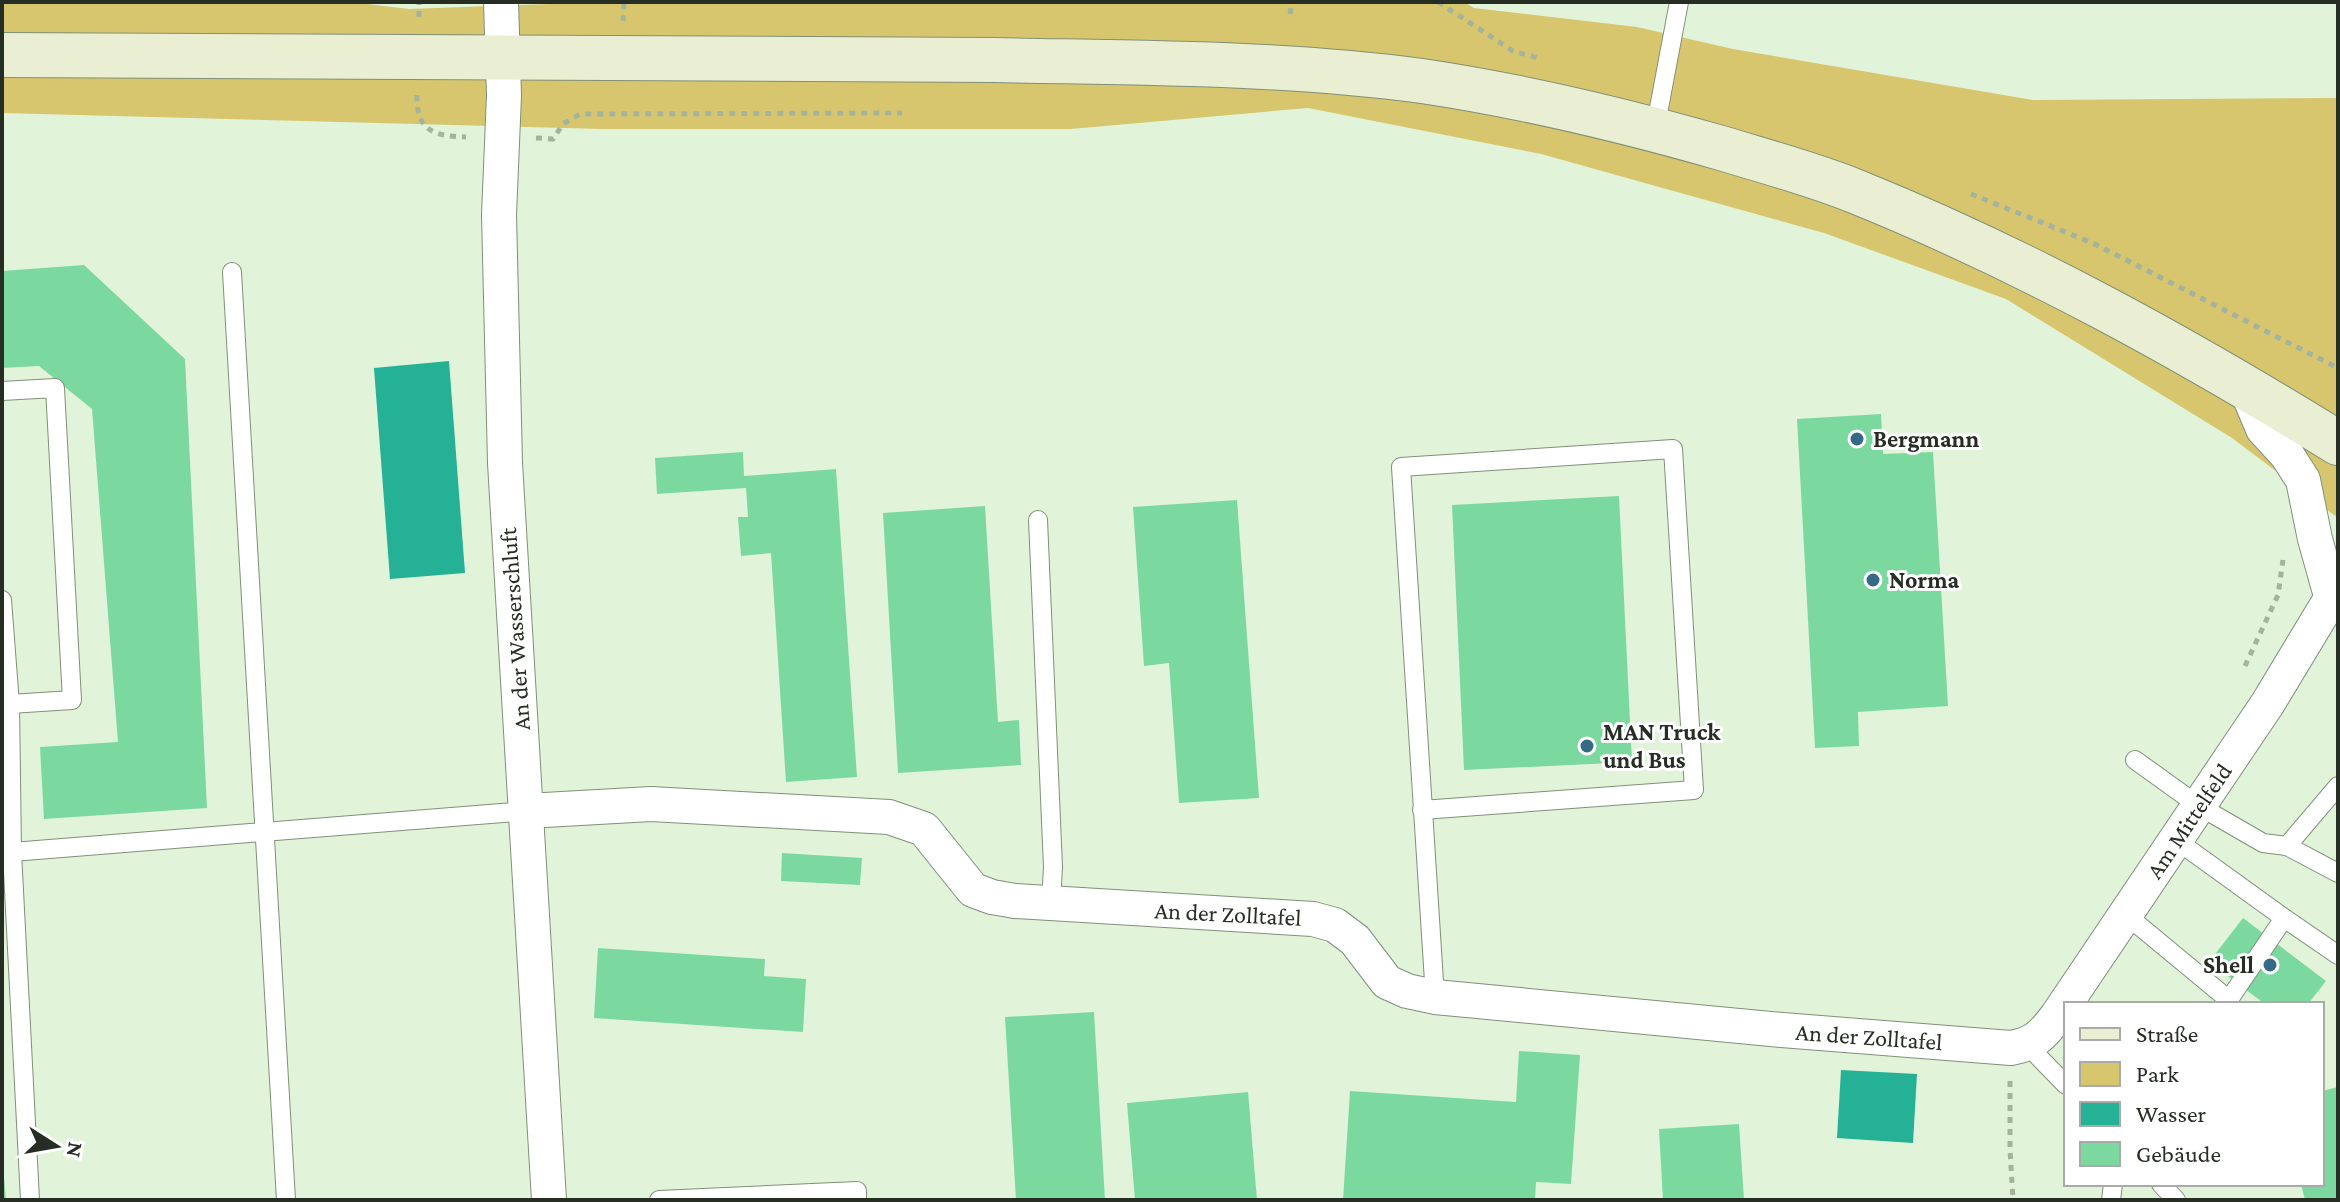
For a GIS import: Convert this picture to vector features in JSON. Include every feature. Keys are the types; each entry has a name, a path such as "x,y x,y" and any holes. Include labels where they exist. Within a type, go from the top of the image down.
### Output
{"main road":[{"path":"2,55 994,60 1268,67 1467,88 1655,129 1804,173 1936,226 2055,282 2245,386 2338,443"}],"street":[{"name":"An der Wasserschluft","path":"501,2 503,58 499,215 505,463 549,1200"},
{"path":"2245,386 2263,429 2287,455 2303,480 2315,539 2334,592"},
{"name":"Am Mittelfeld","path":"2066,1002 2268,703 2334,592"},
{"name":"An der Zolltafel","path":"527,811 651,804 889,817 924,829 973,890 992,897 1015,901 1313,919 1335,925 1355,940 1387,982 1407,991 1435,997 1782,1030 2019,1047"},
{"name":"Am Mittelfeld","path":"2019,1047 2041,1037 2064,1006"}],"lane":[{"path":"1655,129 1679,2"},
{"path":"232,272 286,1200"},
{"path":"2,391 55,388 72,700 10,704"},
{"path":"1422,810 1694,790 1673,449 1401,467 1422,810 1435,997"},
{"path":"1038,520 1053,867 1051,903"},
{"path":"2,600 10,704 12,852 30,1200"},
{"path":"2135,760 2199,806 2263,843 2287,846 2338,873"},
{"path":"2287,846 2337,786"},
{"path":"12,852 527,811"},
{"path":"2176,840 2338,955"},
{"path":"2125,914 2228,1002 2284,918"},
{"path":"2019,1047 2064,1083"},
{"path":"659,1200 857,1191 857,1200"}],"path":[{"path":"419,2 417,102 420,118 428,131 440,136 553,139 563,124 580,114 902,113"},
{"path":"1290,14 1292,2"},
{"path":"2241,673 2256,647 2278,595 2283,557"},
{"path":"2013,1200 2010,1150 2019,1047"}],"green space":[{"path":"2,2 351,2 409,9 602,2 1464,2 1474,8 1637,27 1733,49 2033,100 2338,98 2338,518 2232,438 2006,299 1824,233 1541,154 1308,108 1071,129 602,129 2,113"}],"water":[{"path":"449,361 465,573 390,579 374,368"},
{"path":"1841,1070 1917,1074 1913,1143 1837,1138"}],"building":[{"path":"84,265 185,359 207,808 44,819 40,747 118,742 92,409 39,366 2,368 2,271"},
{"name":"Norma","path":"1881,414 1883,454 1933,452 1948,706 1858,712 1859,746 1815,748 1797,419"},
{"path":"743,452 744,476 836,469 857,777 786,782 771,553 741,556 738,517 748,517 746,488 657,494 655,458"},
{"path":"1619,496 1632,762 1464,770 1452,505"},
{"path":"1237,500 1259,798 1179,803 1169,663 1144,666 1133,507"},
{"path":"985,506 998,722 1019,720 1021,765 898,773 883,513"},
{"path":"782,853 862,858 860,885 781,881"},
{"path":"2243,918 2326,981 2310,1002 2262,1002 2209,962"},
{"path":"598,948 765,959 764,976 806,979 803,1032 594,1018"},
{"path":"1094,1012 1105,1200 1016,1200 1005,1017"},
{"path":"1519,1051 1580,1055 1571,1184 1536,1182 1535,1200 1343,1200 1350,1091 1516,1102"},
{"path":"2338,1087 2338,1200 2305,1200 2302,1186 2324,1186 2324,1090"},
{"path":"1248,1092 1257,1200 1135,1200 1127,1103"},
{"path":"1739,1124 1744,1200 1663,1200 1659,1129"},
{"path":"2,1178 6,1200 2,1200"}],"place":[{"name":"Bergmann","path":"1857,439"},
{"name":"Norma","path":"1873,580"},
{"name":"MAN Truck und Bus","path":"1587,746"},
{"name":"Shell","path":"2270,965"}]}
